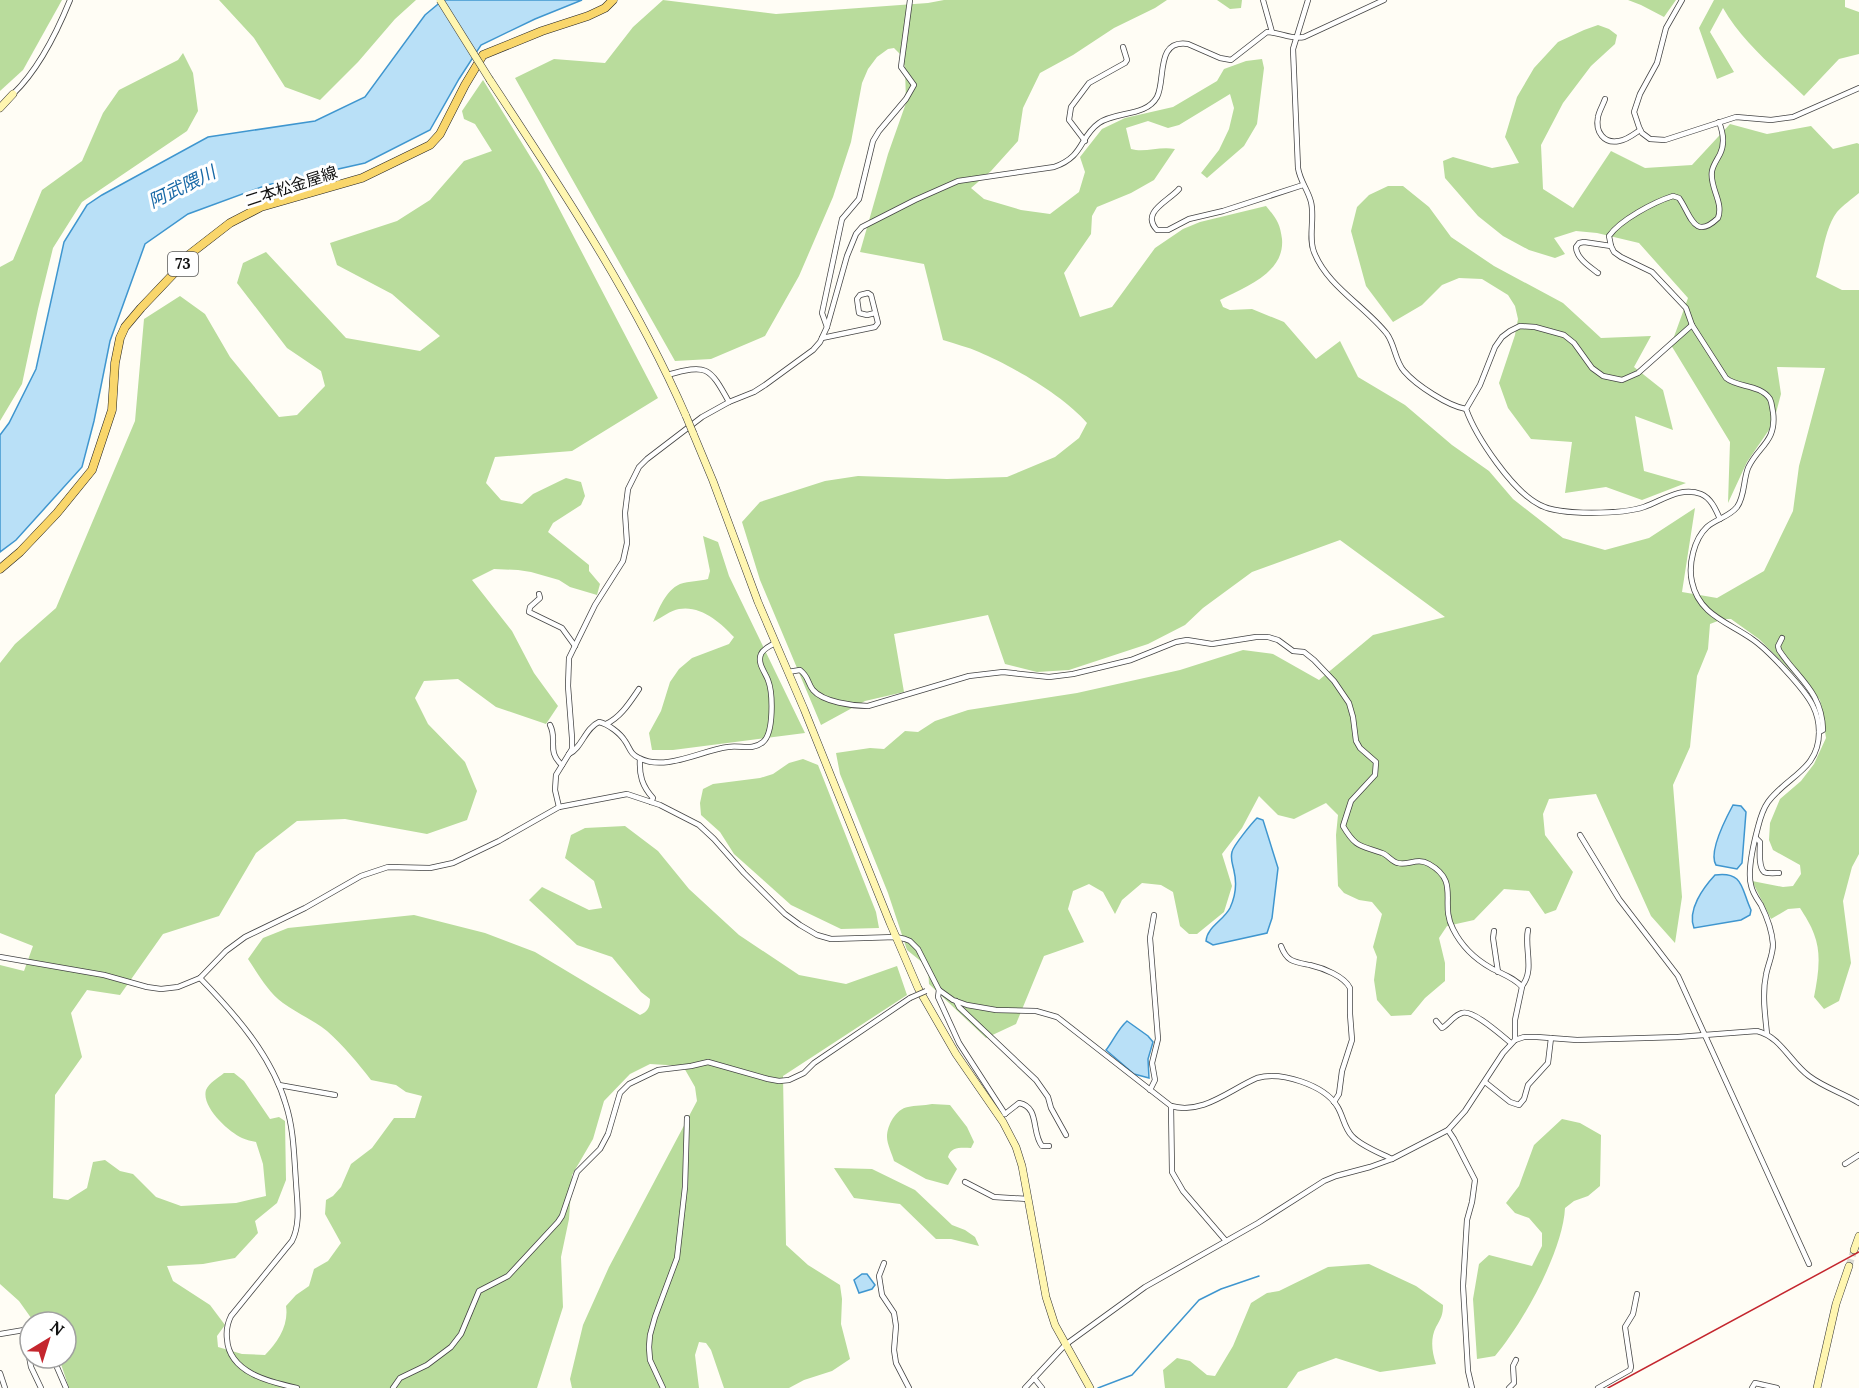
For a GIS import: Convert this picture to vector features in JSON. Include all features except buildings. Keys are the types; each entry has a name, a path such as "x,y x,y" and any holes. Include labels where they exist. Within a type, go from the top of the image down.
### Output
{"main road":[{"name":"二本松金屋線","path":"0,569 52,519 92,470 112,410 115,363 120,338 125,327 190,254 230,223 261,207 363,178 430,145 440,134 465,84 483,55 588,16 605,8 613,0"}],"street":[{"path":"0,108 28,80 62,21 70,0"},
{"path":"440,0 620,284 667,375 693,433 775,643 918,988 956,1054 1003,1116"},
{"path":"827,327 822,313 842,219 859,199 873,141 906,99 914,85 901,67 910,0"},
{"path":"1263,0 1272,32"},
{"path":"1308,0 1295,38 1292,58 1298,168 1299,177 1312,206 1313,250 1322,267 1386,333 1403,370 1449,404 1466,409"},
{"path":"559,807 556,775 572,748 569,658 604,590 622,561 627,543 626,497 635,473 647,459 702,417 729,402 754,392 813,350 827,327 853,240 867,223 958,181 1062,164 1074,156 1094,128 1105,119 1144,108 1153,102 1159,92 1166,55 1175,45 1188,44 1220,58 1231,60 1267,32 1295,38 1314,34 1384,0"},
{"path":"1682,0 1666,28 1657,63 1635,106 1634,117 1640,130 1650,139 1665,140 1683,136 1719,122 1742,117 1771,120 1793,117 1859,88"},
{"path":"1085,141 1069,120 1071,107 1089,83 1125,63 1127,60 1123,47"},
{"path":"1605,99 1598,118 1601,136 1607,140 1618,141 1640,130"},
{"path":"1719,122 1724,142 1712,171 1719,205 1718,218 1707,227 1698,227 1691,220 1679,198 1673,196 1656,202 1619,225 1609,236 1611,246 1621,257 1652,272 1686,308 1692,325 1726,378 1731,382 1760,391 1770,400 1773,410 1773,430 1748,468 1740,502 1731,513 1707,527 1701,535 1693,555 1691,582 1700,602 1714,617 1758,643 1786,672 1813,705 1818,721 1819,747 1816,753 1799,775 1768,802 1761,816 1750,873 1751,888 1763,908 1773,943 1764,986 1767,1034"},
{"path":"1179,189 1151,217 1156,230 1168,230 1190,219 1241,206 1303,185"},
{"path":"1598,273 1580,258 1576,247 1584,242 1611,246"},
{"path":"822,338 875,327 878,323 871,295 868,293 860,295 857,297 859,313 867,315 875,313"},
{"path":"1692,325 1638,373 1622,380 1603,376 1592,368 1574,343 1564,334 1520,326 1502,337 1495,347 1480,385 1466,409 1471,424 1489,453 1522,491 1540,505 1565,512 1593,513 1638,508 1685,492 1701,494 1707,498 1720,519"},
{"path":"667,375 698,368 709,371 729,402"},
{"path":"540,594 540,598 530,607 529,612 562,628 575,646"},
{"path":"788,672 800,670 807,676 813,690 835,702 853,706 868,706 969,676 1003,672 1049,677 1073,674 1131,660 1170,644 1187,640 1212,644 1257,637 1278,640 1293,651 1304,652 1334,681 1349,703 1356,741 1360,748 1376,760 1375,775 1351,801 1344,820 1343,826 1349,836 1359,845 1384,854 1398,863 1422,861 1443,875 1448,882 1448,917 1455,933 1477,958 1522,986"},
{"path":"1782,638 1778,646 1779,650 1804,680 1820,708 1823,730 1819,732"},
{"path":"606,724 625,741 630,752 650,763 679,761 727,747 758,746 768,735 771,722 770,687 759,657 762,651 775,643"},
{"path":"568,754 576,749 596,723 606,724 613,720 639,689"},
{"path":"550,725 553,731 553,753 562,765"},
{"path":"640,759 642,782 652,797 651,802"},
{"path":"0,957 104,975 147,987 161,989 178,987 200,978 226,951 244,937 305,908 361,876 388,867 430,868 453,863 491,845 559,807 627,794 651,802 694,821 704,828 736,865 785,914 812,932 831,939 896,937 910,941 915,945 939,990 956,1001 996,1010 1036,1011 1057,1017 1171,1106 1192,1109 1257,1078 1278,1075 1297,1080 1326,1095 1334,1102 1351,1135 1361,1143 1392,1159"},
{"path":"1580,836 1619,899 1678,976 1809,1264"},
{"path":"1756,838 1760,842 1764,871 1779,873"},
{"path":"1150,1090 1155,1080 1152,1064 1158,1039 1150,938 1154,915"},
{"path":"1513,1042 1515,1020 1522,986 1527,979 1529,963 1525,942 1527,930"},
{"path":"1494,931 1498,972"},
{"path":"1281,946 1286,956 1296,963 1312,965 1348,982 1352,1040 1342,1071 1339,1094 1334,1102"},
{"path":"200,978 247,1030 273,1073 289,1115 294,1146 297,1226 292,1241 231,1316 227,1329 231,1354 237,1363 252,1374 274,1383 297,1388"},
{"path":"393,1388 400,1378 427,1365 451,1347 461,1334 479,1292 508,1276 558,1222 577,1172 600,1149 608,1134 620,1093 629,1084 658,1070 708,1062 768,1079 789,1080 804,1073 910,998 936,985"},
{"path":"939,990 938,997 954,1033 1003,1116 1016,1147 1046,1297 1055,1325 1090,1388"},
{"path":"956,1001 959,1007 1036,1080 1048,1097 1066,1135"},
{"path":"1436,1021 1442,1028 1462,1012 1469,1013 1513,1042"},
{"path":"1025,1388 1065,1345 1145,1287 1324,1181 1392,1159 1429,1142 1448,1130 1466,1112 1503,1053 1513,1042 1524,1037 1599,1040 1757,1031 1776,1040 1798,1066 1812,1078 1859,1103"},
{"path":"1485,1082 1510,1102 1519,1105 1524,1099 1528,1085 1548,1063 1551,1038"},
{"path":"279,1085 335,1095"},
{"path":"1003,1116 1019,1103 1027,1105 1034,1113 1034,1124 1039,1142 1042,1146 1049,1146"},
{"path":"1171,1106 1172,1172 1183,1191 1226,1241"},
{"path":"663,1388 651,1360 650,1335 654,1317 678,1258 685,1187 687,1118"},
{"path":"1448,1130 1475,1180 1473,1202 1467,1220 1463,1286 1468,1376 1472,1388"},
{"path":"1845,1164 1859,1155"},
{"path":"965,1182 994,1197 1028,1199"},
{"path":"1854,1250 1859,1236"},
{"path":"884,1263 879,1276 882,1295 894,1313 896,1363 909,1388"},
{"path":"1817,1388 1836,1304 1849,1266"},
{"path":"1598,1388 1631,1367 1625,1327 1634,1314 1637,1294"},
{"path":"0,1334 18,1331"},
{"path":"1509,1388 1514,1383 1513,1366 1516,1360"},
{"path":"32,1370 41,1388"},
{"path":"58,1370 66,1388"},
{"path":"0,1373 5,1388"},
{"path":"1034,1378 1042,1388"},
{"path":"1752,1388 1755,1383 1777,1388"}],"green space":[{"path":"0,0 62,0 23,70 0,91"},
{"path":"219,0 416,0 395,19 358,62 320,100 285,87 254,38"},
{"path":"663,0 776,14 944,0 1167,0 1114,28 1040,73 1023,108 1018,141 991,171 971,188 984,199 1021,210 1050,214 1079,192 1085,172 1080,157 1102,129 1125,118 1173,107 1217,81 1224,69 1246,61 1262,59 1264,68 1257,124 1244,146 1207,178 1201,173 1219,150 1229,129 1234,108 1230,94 1179,125 1168,128 1148,121 1126,128 1131,149 1175,149 1154,180 1131,193 1097,207 1092,216 1091,234 1064,273 1080,317 1112,307 1155,248 1183,229 1200,222 1266,206 1277,221 1281,233 1281,251 1277,261 1270,270 1251,284 1220,300 1223,307 1230,310 1252,309 1284,322 1316,359 1340,341 1358,377 1405,405 1452,445 1489,471 1513,499 1563,538 1605,550 1649,538 1695,508 1682,592 1717,598 1764,571 1793,511 1799,466 1825,368 1777,367 1781,394 1773,424 1747,462 1728,503 1730,442 1671,345 1688,298 1639,243 1597,233 1576,231 1554,238 1565,254 1555,258 1529,250 1503,236 1478,216 1445,178 1443,161 1453,157 1492,168 1519,163 1505,137 1517,97 1534,68 1558,42 1598,25 1617,35 1615,44 1591,66 1563,103 1541,145 1543,189 1573,208 1611,151 1645,168 1692,165 1730,124 1767,134 1811,126 1833,149 1859,144 1859,193 1839,209 1833,218 1816,277 1842,290 1859,290 1859,854 1852,867 1843,901 1851,963 1839,1001 1824,1009 1814,997 1818,973 1818,949 1813,931 1800,908 1788,909 1771,919 1752,881 1783,887 1793,886 1801,874 1800,865 1773,850 1769,840 1770,823 1780,799 1801,781 1814,764 1826,738 1820,700 1759,639 1731,619 1723,619 1710,624 1708,649 1697,676 1690,747 1673,785 1682,897 1675,943 1651,916 1596,794 1549,799 1543,814 1545,835 1573,872 1556,910 1545,914 1529,891 1504,889 1474,920 1447,926 1439,938 1445,963 1445,981 1425,998 1411,1015 1391,1016 1377,1000 1374,980 1377,957 1373,947 1382,914 1372,902 1359,900 1344,893 1338,886 1336,835 1338,815 1326,803 1294,819 1278,815 1259,796 1242,828 1222,854 1232,886 1224,912 1197,934 1189,934 1180,926 1173,892 1161,885 1142,883 1122,900 1115,914 1103,892 1089,884 1073,891 1068,909 1084,942 1044,956 1016,1024 986,1038 929,984 928,967 907,950 888,893 840,774 836,753 870,748 884,749 905,731 918,732 935,721 968,710 1077,693 1180,670 1243,650 1273,654 1319,680 1373,635 1445,617 1340,540 1252,572 1203,608 1185,625 1148,644 1069,670 1037,672 1005,664 988,615 894,634 904,692 865,701 821,725 760,580 742,522 760,502 825,481 858,476 947,479 1007,477 1055,457 1079,438 1087,423 1065,402 1022,373 979,352 943,340 924,264 860,252 888,154 906,103 905,67 900,54 894,48 888,49 877,57 868,69 862,83 851,142 833,197 799,276 765,336 711,359 675,361 515,78 554,59 605,63 633,27"},
{"path":"1217,0 1242,0 1241,8 1230,9"},
{"path":"1628,0 1676,0 1664,17"},
{"path":"1714,0 1845,0 1845,7 1859,12 1859,54 1839,59 1804,96 1750,44 1723,8 1710,32 1734,72 1717,79 1699,28"},
{"path":"183,53 193,73 198,111 187,131 82,202 53,248 22,384 0,421 0,267 13,260 42,190 82,161 103,113 119,90 178,60"},
{"path":"483,80 541,174 658,398 572,451 495,457 486,483 501,500 522,504 533,494 566,478 581,482 585,496 581,505 553,523 548,532 589,565 589,571 600,584 597,595 570,587 559,580 518,570 494,569 472,580 512,631 534,673 558,706 546,724 496,707 458,679 424,681 415,698 428,724 465,762 477,791 467,820 427,834 345,819 297,821 256,853 219,916 163,934 120,995 87,990 71,1013 82,1057 55,1095 53,1198 68,1200 87,1188 93,1162 105,1160 120,1171 133,1174 156,1197 181,1206 236,1203 266,1196 263,1164 256,1142 242,1138 224,1125 212,1111 206,1097 209,1085 224,1073 234,1073 244,1081 270,1119 279,1117 285,1121 286,1180 277,1203 255,1221 258,1233 235,1258 203,1264 167,1266 173,1281 210,1305 225,1325 217,1336 218,1347 242,1354 265,1355 282,1333 286,1320 286,1306 309,1286 314,1269 328,1261 341,1243 325,1214 326,1200 341,1187 351,1164 372,1148 394,1118 415,1118 422,1096 406,1092 396,1085 371,1080 327,1031 278,999 248,959 263,938 288,928 414,915 485,933 535,952 640,1015 648,1009 650,999 641,992 612,957 577,945 529,900 542,887 589,910 602,908 594,881 565,858 571,835 585,828 625,826 658,851 689,889 739,935 799,975 846,984 897,966 907,995 783,1076 786,1245 808,1265 840,1285 841,1324 850,1359 832,1371 804,1380 789,1388 724,1388 711,1350 706,1343 699,1342 695,1355 699,1388 572,1388 570,1379 583,1325 609,1267 697,1101 695,1087 683,1066 650,1064 630,1074 604,1101 593,1139 572,1175 569,1219 561,1257 563,1307 537,1388 69,1388 63,1370 78,1370 78,1310 25,1310 0,1284 0,965 24,971 33,946 0,933 0,663 15,644 56,608 135,421 144,319 180,296 205,314 230,357 279,417 297,415 325,386 321,371 287,348 237,283 243,263 266,252 346,338 420,351 440,336 392,294 337,265 330,243 397,221 430,200 464,161 492,151 475,124 464,119 462,111"},
{"path":"1388,186 1403,186 1429,207 1451,237 1494,266 1563,303 1601,338 1651,336 1634,367 1663,390 1673,430 1635,416 1644,471 1686,483 1642,500 1606,487 1565,493 1572,442 1531,439 1508,408 1499,383 1518,319 1515,306 1508,295 1482,279 1459,278 1442,285 1422,305 1393,322 1366,286 1351,231 1357,207 1369,195"},
{"path":"703,536 718,542 729,576 805,733 673,750 652,750 649,733 661,711 670,682 679,669 692,658 729,644 734,637 710,616 687,608 669,612 653,622 663,601 675,587 683,583 708,579 710,571"},
{"path":"803,759 818,765 876,912 879,928 841,929 791,905 734,854 720,832 701,815 700,803 703,789 713,784 760,778 773,774 789,763"},
{"path":"950,1105 967,1127 974,1142 971,1148 957,1148 949,1153 948,1157 957,1169 948,1185 926,1179 894,1161 887,1140 890,1123 896,1114 911,1106"},
{"path":"1562,1119 1580,1123 1601,1135 1600,1186 1588,1196 1574,1201 1565,1208 1557,1245 1529,1306 1495,1356 1477,1359 1473,1299 1479,1264 1489,1255 1532,1266 1542,1246 1542,1233 1529,1218 1515,1213 1506,1203 1519,1186 1534,1145"},
{"path":"834,1168 872,1169 915,1190 952,1225 975,1237 979,1246 951,1239 936,1239 900,1204 854,1198"},
{"path":"1369,1264 1416,1286 1443,1305 1432,1341 1436,1364 1380,1372 1336,1358 1298,1372 1287,1388 1165,1388 1163,1370 1177,1358 1190,1361 1207,1375 1215,1376 1233,1346 1251,1303 1267,1293 1279,1291 1328,1267"}],"water":[{"name":"阿武隈川","path":"443,0 582,0 481,45 430,130 365,163 267,185 188,214 145,244 110,341 82,467 16,540 0,552 0,435 9,423 36,369 64,242 87,205 208,137 315,121 365,97 425,15"},
{"path":"1733,805 1741,806 1746,812 1742,863 1737,869 1716,865 1714,859 1719,835"},
{"path":"1257,818 1263,820 1278,868 1272,918 1267,933 1213,945 1206,941 1207,936 1227,912 1234,895 1235,880 1231,860 1233,849"},
{"path":"1715,875 1731,876 1740,883 1751,910 1750,915 1741,920 1694,928 1692,921 1694,907 1701,893"},
{"path":"1127,1021 1153,1042 1148,1059 1149,1078 1134,1074 1106,1050"},
{"path":"862,1274 867,1274 875,1285 872,1289 859,1293 854,1280"}],"waterway":[{"path":"1098,1388 1132,1375 1199,1300 1221,1289 1259,1276"}],"tunnel":[{"path":"1849,1266 1854,1250"}],"railway":[{"path":"1608,1388 1859,1252"}]}
